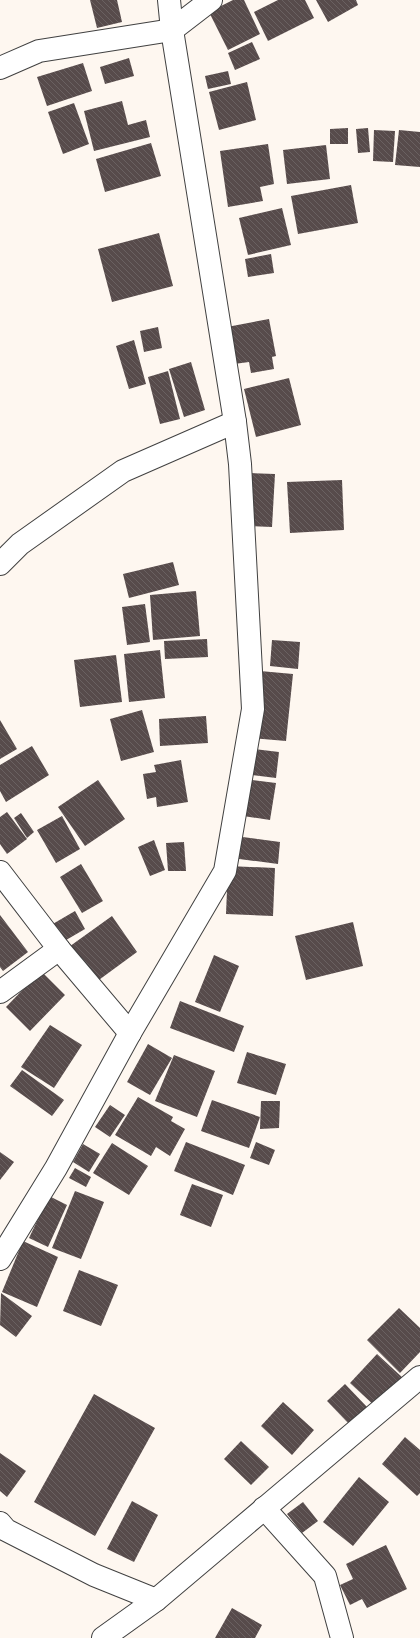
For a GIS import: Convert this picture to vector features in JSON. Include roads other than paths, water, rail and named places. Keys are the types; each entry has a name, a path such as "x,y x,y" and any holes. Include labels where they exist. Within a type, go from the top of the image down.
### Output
{"street":[{"path":"0,1259 56,1168 130,1032 225,871 253,710 240,472 235,422 172,30 169,0"},
{"path":"0,68 39,51 172,30 211,0"},
{"path":"0,564 20,544 123,471 235,422"},
{"path":"0,872 60,949 130,1032"},
{"path":"0,992 60,949"},
{"path":"102,1638 156,1600 420,1377"},
{"path":"264,1508 326,1576 342,1638"},
{"path":"0,1523 6,1530 94,1575 156,1600"}]}
